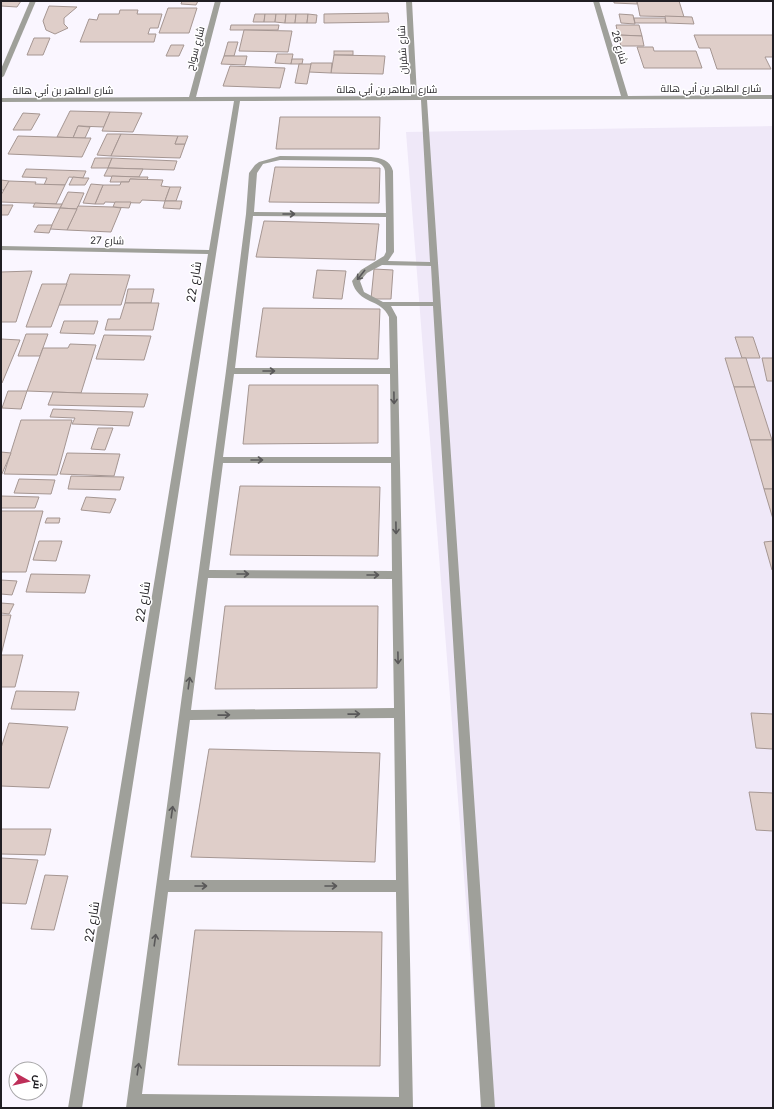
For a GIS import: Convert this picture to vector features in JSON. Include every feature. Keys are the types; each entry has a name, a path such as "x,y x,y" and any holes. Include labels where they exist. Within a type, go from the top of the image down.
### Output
{"street":[{"path":"1,76 33,1"},
{"name":"شارع سواح","path":"192,100 218,1"},
{"name":"شارع شقران","path":"409,1 437,304 488,1108"},
{"name":"شارع 26","path":"596,1 625,98"},
{"name":"شارع الطاهر بن أبي هالة","path":"1,100 773,97"},
{"name":"شارع 22","path":"75,1108 237,100"},
{"path":"287,158 372,159 382,162 388,167 390,252 386,260 363,271 356,281 359,291 363,295 382,304 392,312 393,317 406,1106 133,1104 204,574 250,214 254,169 261,163 287,158"},
{"path":"250,214 389,215"},
{"name":"شارع 27","path":"1,248 212,252"},
{"path":"381,263 434,264"},
{"path":"382,304 437,304"},
{"path":"230,371 393,371"},
{"path":"218,460 395,460"},
{"path":"204,574 397,575"},
{"path":"185,715 399,714"},
{"path":"162,886 402,886"}],"shaded area":[{"path":"773,126 773,1108 482,1108 406,132"}],"building":[{"path":"1,1 21,1 17,7 1,6"},
{"path":"182,1 198,1 196,5 181,4"},
{"path":"614,1 637,1 637,4 614,3"},
{"path":"637,1 679,1 684,17 640,16"},
{"path":"49,6 77,7 64,18 64,24 68,28 55,34 46,30 43,21"},
{"path":"168,8 197,8 189,33 159,33"},
{"path":"120,10 138,10 137,14 162,14 158,28 150,28 148,34 156,34 154,42 80,42 89,19 97,20 99,14 119,14"},
{"path":"388,13 389,22 324,23 324,14"},
{"path":"255,14 265,14 264,22 253,22"},
{"path":"265,14 276,14 275,22 264,22"},
{"path":"276,14 286,14 285,23 275,22"},
{"path":"286,14 296,14 295,23 285,23"},
{"path":"296,14 308,14 307,23 295,23"},
{"path":"308,14 317,15 316,23 307,23"},
{"path":"619,14 633,15 635,24 621,23"},
{"path":"665,16 692,17 694,24 666,23"},
{"path":"634,18 665,18 666,23 635,23"},
{"path":"231,25 279,25 278,30 230,30"},
{"path":"616,25 639,25 642,36 618,35"},
{"path":"244,30 292,31 288,52 239,51"},
{"path":"618,35 642,36 644,46 621,46"},
{"path":"694,35 773,35 773,57 765,57 771,69 717,69 710,48 699,48"},
{"path":"34,38 50,38 43,55 27,55"},
{"path":"228,42 238,42 234,56 224,56"},
{"path":"171,45 184,45 179,56 166,56"},
{"path":"637,47 653,47 654,51 696,51 702,68 644,68"},
{"path":"334,51 353,51 353,55 334,55"},
{"path":"277,54 293,54 291,64 275,63"},
{"path":"334,55 385,56 383,74 331,73"},
{"path":"224,56 247,56 245,65 221,64"},
{"path":"292,59 303,59 302,64 291,64"},
{"path":"311,63 332,63 331,73 309,72"},
{"path":"299,64 311,64 307,84 295,83"},
{"path":"230,66 285,68 280,88 223,86"},
{"path":"70,111 110,112 104,127 78,126 73,138 57,137"},
{"path":"110,112 142,113 133,132 102,131"},
{"path":"23,113 40,114 31,130 13,130"},
{"path":"280,117 380,117 379,149 276,149"},
{"path":"78,126 90,127 85,138 73,138"},
{"path":"107,134 121,134 111,156 97,155"},
{"path":"121,134 178,136 175,144 185,144 180,158 111,156"},
{"path":"18,136 91,138 82,157 8,154"},
{"path":"178,136 188,136 185,144 175,144"},
{"path":"95,158 112,158 108,168 91,168"},
{"path":"112,158 177,161 174,170 108,168"},
{"path":"275,167 380,168 379,203 269,202"},
{"path":"108,168 143,169 139,177 104,176"},
{"path":"26,169 86,171 83,178 69,177 65,185 44,185 47,178 22,177"},
{"path":"112,176 148,177 147,180 130,179 129,182 110,182"},
{"path":"73,177 89,178 85,185 69,185"},
{"path":"130,179 163,180 161,186 170,187 165,201 142,200 140,203 105,202 104,204 95,204 103,185 120,185 121,182 129,182"},
{"path":"1,180 9,181 4,190 1,190"},
{"path":"9,181 65,185 56,204 1,202 1,195"},
{"path":"91,184 103,185 95,204 83,203"},
{"path":"170,187 181,187 176,201 165,201"},
{"path":"68,192 84,193 77,209 60,208"},
{"path":"165,201 182,201 180,209 163,208"},
{"path":"115,202 131,202 129,208 113,207"},
{"path":"35,203 62,204 60,208 33,207"},
{"path":"1,205 13,205 8,215 1,215"},
{"path":"78,206 121,208 111,232 67,230"},
{"path":"60,208 77,209 67,230 50,229"},
{"path":"264,221 379,224 375,260 256,257"},
{"path":"38,225 52,225 49,233 34,232"},
{"path":"374,269 393,270 391,299 371,299"},
{"path":"317,270 346,271 342,299 313,298"},
{"path":"32,271 16,322 1,322 1,272"},
{"path":"70,274 130,275 121,305 59,305"},
{"path":"42,284 67,284 51,327 26,327"},
{"path":"128,289 154,289 151,303 125,303"},
{"path":"125,303 159,303 153,330 105,330 108,319 120,319"},
{"path":"263,308 380,309 378,359 256,357"},
{"path":"64,321 98,321 94,334 60,333"},
{"path":"26,334 48,334 40,356 18,356"},
{"path":"104,335 151,336 144,360 96,359"},
{"path":"735,337 753,337 760,358 742,358"},
{"path":"1,339 20,340 2,383 1,383"},
{"path":"70,344 96,345 81,393 27,391 43,348 68,348"},
{"path":"725,358 746,358 755,387 734,387"},
{"path":"762,358 773,358 773,381 767,381"},
{"path":"249,385 378,385 378,443 243,444"},
{"path":"734,387 755,387 772,440 750,440"},
{"path":"8,391 27,391 21,409 2,408"},
{"path":"53,392 148,394 144,407 48,405"},
{"path":"53,409 133,412 129,426 72,424 75,418 50,417"},
{"path":"21,420 72,420 57,475 4,474"},
{"path":"98,428 113,428 105,450 91,449"},
{"path":"750,440 772,440 773,489 764,489"},
{"path":"1,452 11,453 1,476"},
{"path":"67,453 120,454 114,476 60,474"},
{"path":"71,476 124,477 120,490 68,489"},
{"path":"19,479 55,480 51,494 14,493"},
{"path":"240,486 380,487 378,556 230,555"},
{"path":"764,489 773,489 773,519"},
{"path":"1,496 39,497 35,508 1,508"},
{"path":"86,497 116,499 110,513 81,510"},
{"path":"1,511 43,511 26,572 1,572"},
{"path":"47,518 60,518 59,523 45,523"},
{"path":"39,541 62,541 56,561 33,560"},
{"path":"773,541 773,570 772,570 764,542"},
{"path":"31,574 90,575 85,593 26,592"},
{"path":"1,580 17,581 12,595 1,594"},
{"path":"1,603 14,604 9,614 1,613"},
{"path":"225,606 378,606 377,688 215,689"},
{"path":"1,615 11,615 1,655"},
{"path":"1,655 23,655 15,687 1,687"},
{"path":"16,691 79,692 75,710 11,709"},
{"path":"751,713 773,714 773,749 756,748"},
{"path":"9,723 68,727 49,788 1,786 1,748"},
{"path":"209,749 380,753 375,862 191,857"},
{"path":"749,792 773,793 773,831 756,830"},
{"path":"1,829 51,829 45,855 1,854"},
{"path":"1,858 38,860 26,904 1,903"},
{"path":"45,875 68,876 54,930 31,929"},
{"path":"195,930 382,932 380,1066 178,1065"}]}
